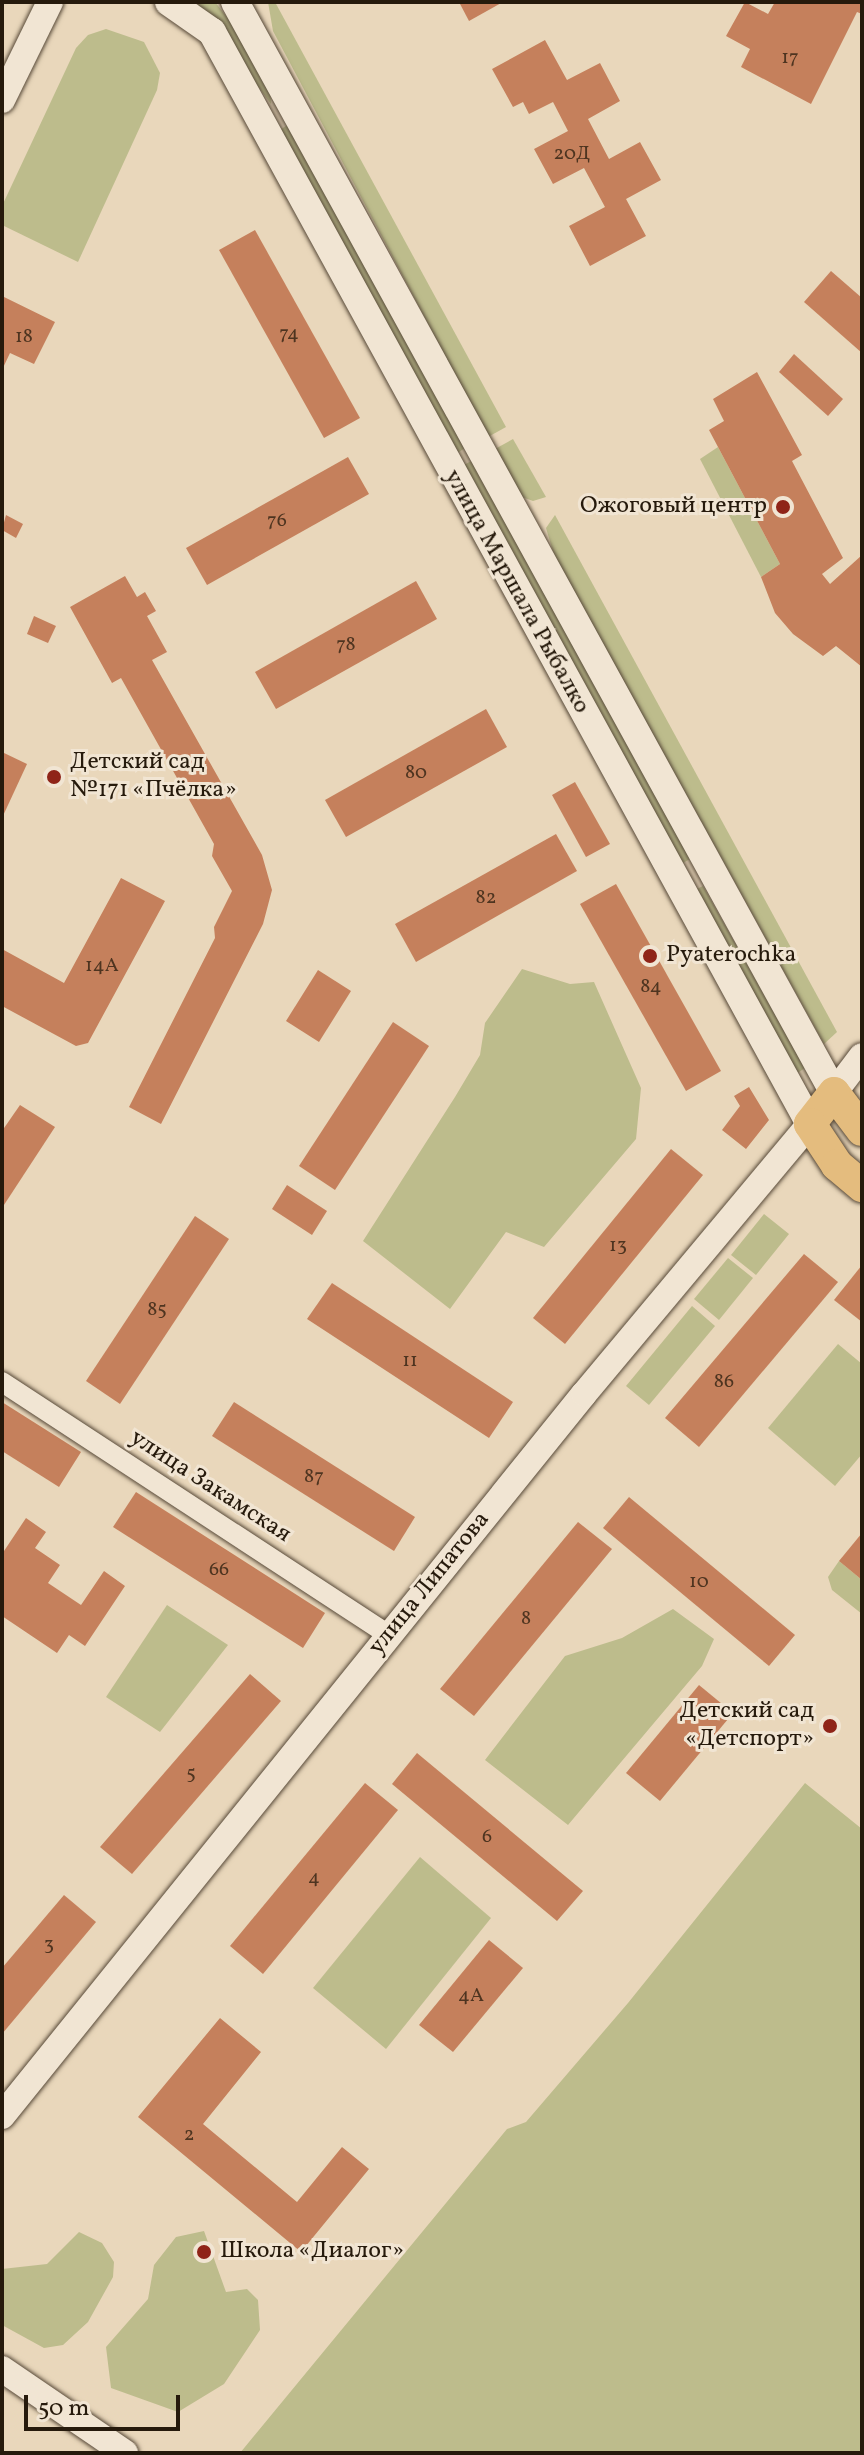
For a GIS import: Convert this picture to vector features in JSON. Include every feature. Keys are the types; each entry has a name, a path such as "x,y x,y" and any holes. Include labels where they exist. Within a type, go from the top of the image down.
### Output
{"main road":[{"name":"улица Маршала Рыбалко","path":"169,2 212,32 810,1124 837,1165 862,1186"},
{"name":"улица Маршала Рыбалко","path":"235,2 309,132 698,852 834,1093 862,1130"},
{"path":"276,150 276,114 288,114 309,132"},
{"path":"669,871 690,872 698,852"},
{"name":"улица Липатова","path":"810,1124 834,1093"}],"street":[{"path":"2,100 50,2"},
{"name":"улица Липатова","path":"834,1093 862,1056"},
{"name":"улица Липатова","path":"2,2116 389,1635 810,1124"},
{"name":"улица Закамская","path":"2,1382 389,1635"},
{"path":"2,2369 125,2453"}],"shaded area":[{"path":"196,2 215,2 234,26 270,89 271,104"},
{"path":"268,2 275,2 506,427 488,437 273,31"},
{"path":"106,29 144,42 160,73 157,90 78,262 2,225 2,206 76,48 88,35"},
{"path":"289,124 465,448 456,454 280,130"},
{"path":"513,439 546,497 533,501 522,497 495,449"},
{"path":"718,447 780,564 761,577 700,459"},
{"path":"473,460 690,859 681,864 464,465"},
{"path":"555,515 837,1032 824,1044 554,555 546,528"},
{"path":"703,886 805,1068 796,1074 693,891"},
{"path":"522,969 570,984 594,982 641,1088 636,1139 544,1247 506,1232 450,1309 363,1241 480,1055 485,1023"},
{"path":"764,1214 789,1234 756,1275 731,1255"},
{"path":"728,1258 753,1278 719,1320 694,1299"},
{"path":"692,1306 715,1326 649,1405 626,1386"},
{"path":"838,1344 862,1364 862,1454 835,1486 768,1428"},
{"path":"839,1561 862,1580 862,1614 832,1590 828,1577"},
{"path":"167,1605 228,1645 160,1732 106,1697"},
{"path":"673,1609 714,1639 702,1666 568,1825 485,1760 565,1656 622,1638"},
{"path":"805,1783 862,1829 862,2453 240,2453 507,2129 526,2122 628,2003"},
{"path":"420,1857 491,1918 386,2049 313,1988"},
{"path":"204,2231 226,2292 247,2289 258,2300 260,2330 224,2384 178,2412 111,2388 106,2347 148,2299 154,2265 176,2237"},
{"path":"79,2232 102,2243 114,2262 113,2277 88,2322 63,2345 44,2348 2,2325 2,2269 47,2264"}],"building":[{"path":"459,2 503,2 469,21"},
{"path":"745,2 768,14 775,2 862,2 862,14 857,12 811,104 741,67 750,49 726,36"},
{"path":"545,40 567,80 600,63 620,101 588,119 609,159 640,142 661,180 626,199 646,236 590,266 569,226 605,207 584,168 553,184 534,149 568,131 553,102 529,114 523,102 513,107 492,69"},
{"path":"255,230 360,418 324,438 219,250"},
{"path":"831,271 862,298 862,353 804,302"},
{"path":"2,296 55,322 34,364 10,353 2,370"},
{"path":"794,354 843,399 828,416 779,372"},
{"name":"Ожоговый центр","path":"757,372 802,455 792,461 843,558 822,574 830,584 862,555 862,667 836,646 823,656 793,634 775,613 761,577 780,564 709,430 724,421 713,399"},
{"path":"348,457 369,494 207,585 186,548"},
{"path":"6,515 23,524 16,538 2,530"},
{"path":"125,576 137,597 145,592 156,611 147,616 167,652 152,660 262,855 272,890 263,924 161,1124 129,1107 215,938 214,927 232,891 212,856 214,844 121,678 112,683 70,607"},
{"path":"416,581 437,619 276,709 255,672"},
{"path":"34,616 56,626 48,643 27,634"},
{"path":"486,709 507,747 346,837 325,800"},
{"path":"2,752 27,764 2,818"},
{"path":"575,782 610,844 586,857 552,795"},
{"path":"556,834 577,871 416,962 395,924"},
{"path":"121,878 165,901 88,1043 76,1046 2,1006 2,949 64,983"},
{"path":"616,884 721,1071 686,1091 580,904"},
{"path":"318,970 351,991 319,1042 286,1021"},
{"path":"393,1022 429,1046 335,1190 299,1166"},
{"path":"749,1087 769,1120 746,1149 722,1130 740,1106 734,1096"},
{"path":"20,1105 55,1127 2,1208 2,1131"},
{"path":"671,1149 703,1175 565,1344 533,1318"},
{"path":"287,1185 327,1211 312,1235 272,1209"},
{"path":"195,1216 229,1239 120,1404 86,1381"},
{"path":"804,1254 838,1282 699,1447 665,1418"},
{"path":"862,1265 862,1322 834,1300"},
{"path":"332,1283 513,1402 489,1438 307,1319"},
{"path":"2,1402 81,1452 59,1487 2,1451"},
{"path":"234,1402 415,1517 394,1551 212,1436"},
{"path":"136,1492 325,1613 303,1648 113,1527"},
{"path":"629,1497 795,1635 769,1666 603,1528"},
{"path":"26,1518 46,1532 35,1548 60,1565 48,1583 81,1605 104,1571 125,1586 85,1646 69,1635 57,1653 2,1616 2,1554"},
{"path":"578,1522 612,1549 474,1716 440,1689"},
{"path":"862,1533 862,1580 839,1561"},
{"path":"250,1674 281,1701 132,1874 100,1847"},
{"path":"699,1685 733,1713 660,1801 626,1773"},
{"path":"417,1753 583,1891 557,1921 392,1784"},
{"path":"365,1783 398,1810 263,1974 230,1946"},
{"path":"64,1895 96,1922 2,2034 2,1968"},
{"path":"489,1940 523,1968 453,2052 419,2025"},
{"path":"220,2018 261,2052 203,2124 297,2202 342,2147 369,2169 301,2252 138,2117"}],"place":[{"name":"Ожоговый центр","path":"783,507"},
{"name":"Детский сад №171 «Пчёлка»","path":"54,777"},
{"name":"Pyaterochka","path":"650,956"},
{"name":"Детский сад «Детспорт»","path":"830,1726"},
{"name":"Школа «Диалог»","path":"204,2252"}]}
